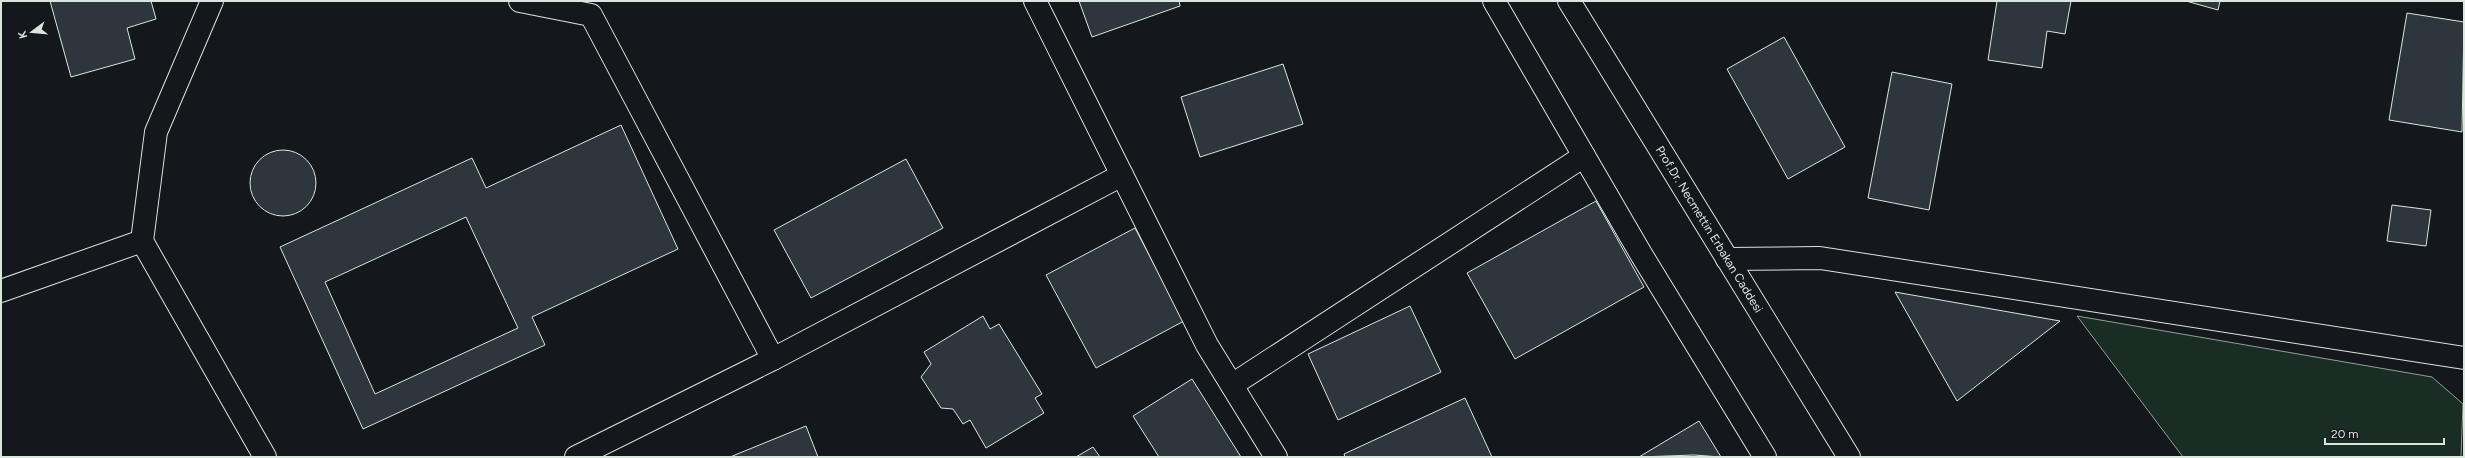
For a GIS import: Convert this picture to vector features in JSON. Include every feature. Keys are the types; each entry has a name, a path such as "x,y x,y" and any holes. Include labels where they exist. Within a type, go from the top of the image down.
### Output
{"street":[{"path":"212,1 156,132 142,241 265,457"},
{"path":"520,1 591,15 773,359"},
{"path":"1035,1 1207,345 1276,457"},
{"path":"1494,1 1641,254 1765,457"},
{"name":"Prof.Dr. Necmettin Erbakan Caddesi","path":"1569,1 1848,457"},
{"path":"1232,385 1584,156"},
{"path":"576,457 773,359 1122,175"},
{"path":"1,291 142,241"},
{"path":"1727,258 1820,258 2464,358"}],"green space":[{"path":"2077,316 2432,377 2463,404 2461,457 2183,457"}],"building":[{"path":"50,1 151,1 156,19 127,28 135,59 71,77"},
{"path":"1079,1 1179,1 1180,6 1092,37"},
{"path":"1997,1 2071,1 2065,34 2047,31 2042,68 1988,60"},
{"path":"2186,1 2220,1 2218,10"},
{"path":"2407,13 2464,22 2462,132 2389,120"},
{"path":"1784,37 1845,147 1788,179 1727,69"},
{"path":"1283,64 1303,124 1200,157 1181,97"},
{"path":"1892,72 1952,84 1929,210 1868,198"},
{"path":"621,125 678,249 532,317 545,345 363,429 280,247 472,158 486,188","holes":["466,217 518,328 375,394 325,282"]},
{"path":"283,150 296,153 306,160 313,170 316,183 313,196 306,206 296,213 283,216 270,213 260,206 253,196 250,183 253,170 260,160 270,153"},
{"path":"906,159 943,228 811,298 774,230"},
{"path":"1596,201 1644,287 1515,359 1467,273"},
{"path":"2392,205 2431,210 2426,246 2387,241"},
{"path":"1135,228 1184,321 1096,368 1046,275"},
{"path":"1895,292 2060,321 1957,401"},
{"path":"1410,306 1441,372 1338,420 1308,354"},
{"path":"983,316 990,329 999,324 1042,394 1035,398 1044,413 986,448 970,420 963,424 953,409 941,408 921,377 931,364 924,352"},
{"path":"1192,379 1241,457 1159,457 1133,416"},
{"path":"1465,398 1492,457 1345,457 1344,454"},
{"path":"1699,421 1721,457 1694,455 1639,457"},
{"path":"806,426 818,457 730,457"},
{"path":"1093,447 1100,457 1076,457"}]}
